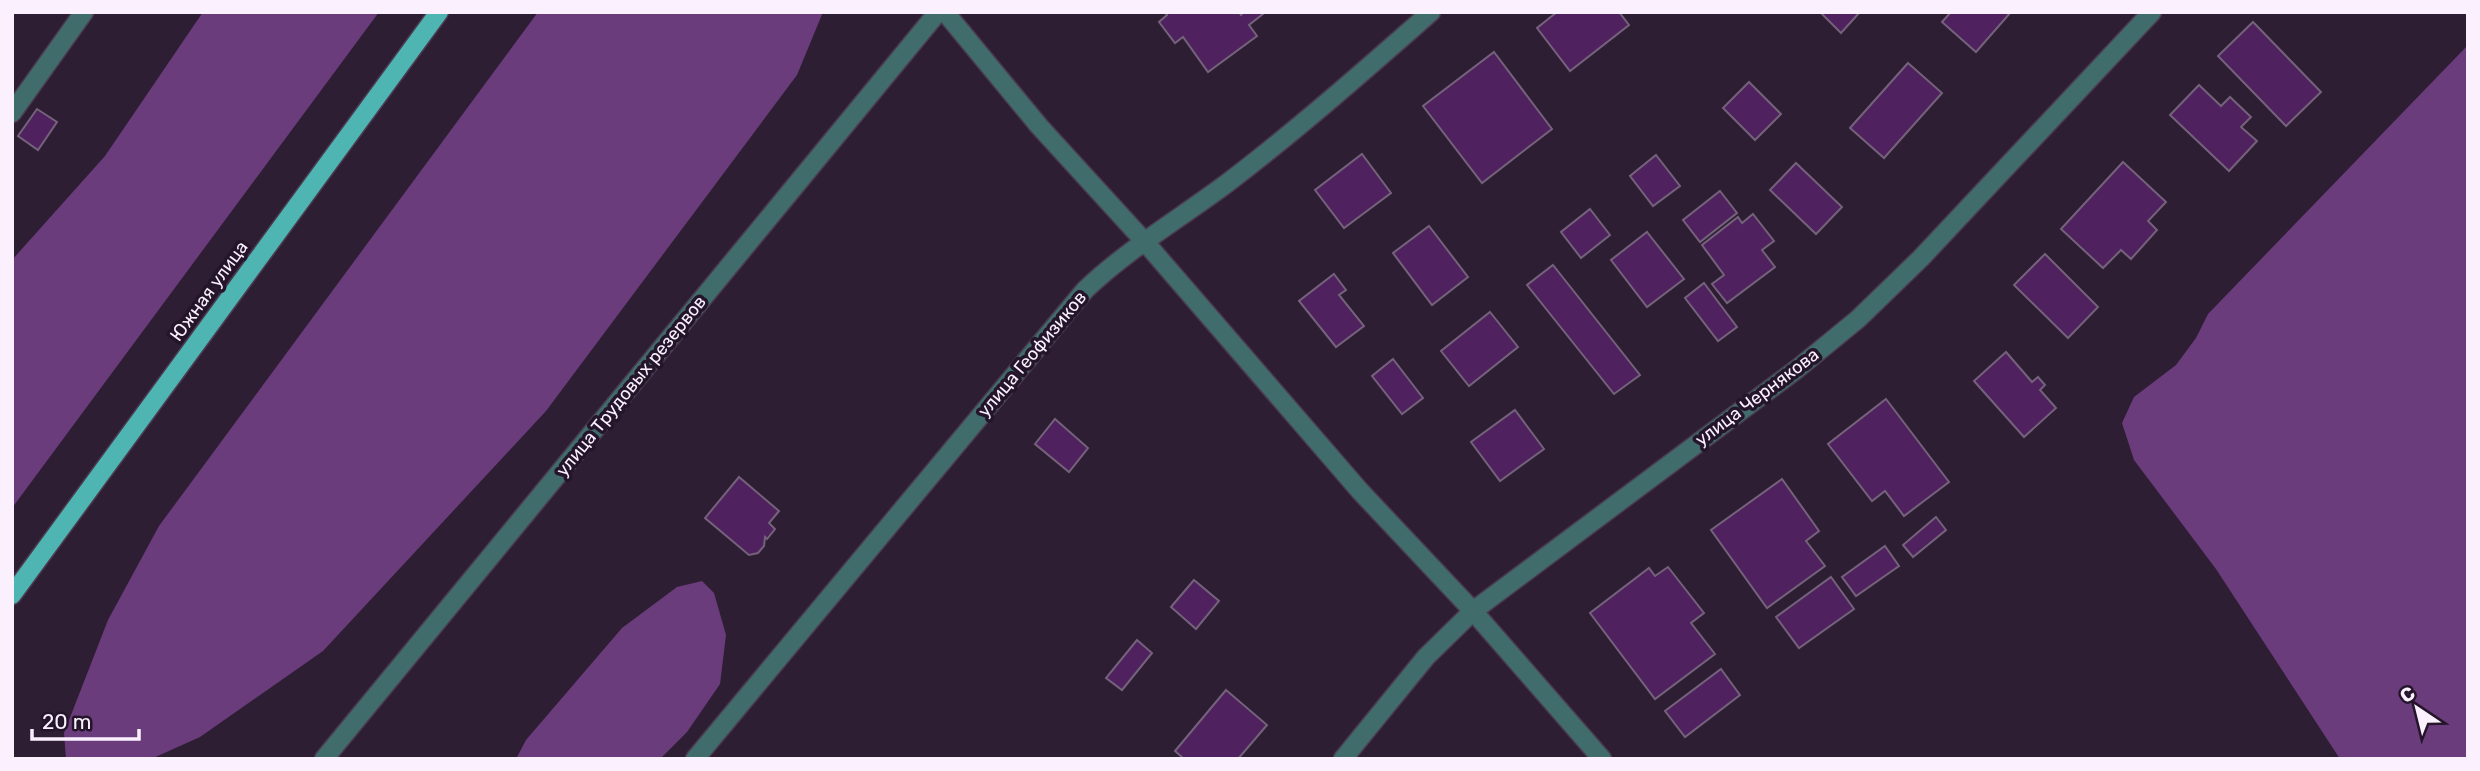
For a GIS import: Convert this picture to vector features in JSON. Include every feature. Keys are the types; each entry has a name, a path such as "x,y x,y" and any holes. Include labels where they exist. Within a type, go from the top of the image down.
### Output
{"main road":[{"name":"Южная улица","path":"12,595 439,12"}],"street":[{"path":"12,113 84,12"},
{"name":"улица Трудовых резервов","path":"324,759 938,12"},
{"path":"945,12 1039,125 1145,242 1360,491 1473,611 1602,759"},
{"name":"улица Геофизиков","path":"695,759 1085,290 1112,265 1226,183 1321,108 1431,12"},
{"name":"улица Чернякова","path":"1343,759 1426,657 1473,611 1797,369 1858,319 1921,258 2152,12"}],"shaded area":[{"path":"203,12 379,12 12,508 12,260 105,156"},
{"path":"538,12 823,12 797,75 546,411 323,651 200,737 151,759 66,759 64,733 108,620 159,526"},
{"path":"2468,45 2468,759 2340,759 2216,569 2134,460 2122,423 2134,397 2176,365 2196,338 2208,314"},
{"path":"702,581 714,593 726,635 720,684 687,732 660,759 516,759 526,740 622,628 677,587"}],"building":[{"path":"1165,12 1263,14 1249,25 1257,36 1208,72 1183,37 1175,43 1159,22 1167,15"},
{"path":"1557,12 1619,12 1629,25 1570,71 1537,28"},
{"path":"1820,12 1860,12 1841,33"},
{"path":"1951,12 2011,12 1976,52 1942,22"},
{"path":"2253,22 2321,92 2286,126 2218,56"},
{"path":"1494,52 1552,129 1482,183 1423,106"},
{"path":"1908,63 1942,93 1884,158 1850,128"},
{"path":"1749,82 1781,114 1755,140 1723,108"},
{"path":"2199,85 2221,106 2230,97 2251,117 2241,127 2257,141 2229,171 2170,115"},
{"path":"37,109 57,122 38,150 18,136"},
{"path":"1362,154 1391,193 1344,228 1315,190"},
{"path":"1656,155 1680,186 1653,206 1630,176"},
{"path":"2123,162 2166,202 2148,221 2157,230 2131,259 2121,250 2103,268 2061,229"},
{"path":"1796,163 1842,207 1816,234 1770,190"},
{"path":"1720,191 1737,213 1700,242 1683,220"},
{"path":"1590,209 1610,235 1581,258 1561,232"},
{"path":"1753,214 1774,241 1762,250 1775,267 1727,303 1712,284 1724,275 1702,245 1738,217 1742,223"},
{"path":"1429,226 1468,277 1432,305 1393,253"},
{"path":"1647,232 1684,279 1647,307 1611,260"},
{"path":"2045,254 2098,307 2068,338 2014,285"},
{"path":"1553,265 1640,375 1614,394 1527,285"},
{"path":"1334,274 1346,290 1339,295 1364,326 1336,347 1299,301"},
{"path":"1704,283 1737,327 1718,341 1685,298"},
{"path":"1490,312 1518,347 1469,386 1441,351"},
{"path":"2006,352 2032,382 2038,377 2045,385 2040,390 2056,408 2024,437 1974,381"},
{"path":"1393,359 1423,398 1402,414 1372,376"},
{"path":"1886,399 1949,482 1904,516 1885,491 1872,501 1828,444"},
{"path":"1515,410 1544,449 1500,481 1471,442"},
{"path":"1055,419 1088,448 1069,472 1035,444"},
{"path":"739,477 779,511 769,523 775,529 767,539 765,537 764,546 758,553 749,555 705,518"},
{"path":"1782,479 1819,531 1806,541 1825,566 1767,608 1711,530"},
{"path":"1936,517 1946,530 1913,557 1903,545"},
{"path":"1885,546 1899,566 1856,596 1842,577"},
{"path":"1668,567 1704,613 1691,623 1715,654 1655,699 1590,613 1649,568 1655,576"},
{"path":"1831,577 1854,609 1799,648 1776,617"},
{"path":"1194,580 1219,601 1196,629 1171,607"},
{"path":"1137,640 1152,653 1122,690 1106,678"},
{"path":"1721,669 1740,695 1685,737 1665,711"},
{"path":"1226,690 1267,725 1238,759 1184,759 1175,751"}]}
